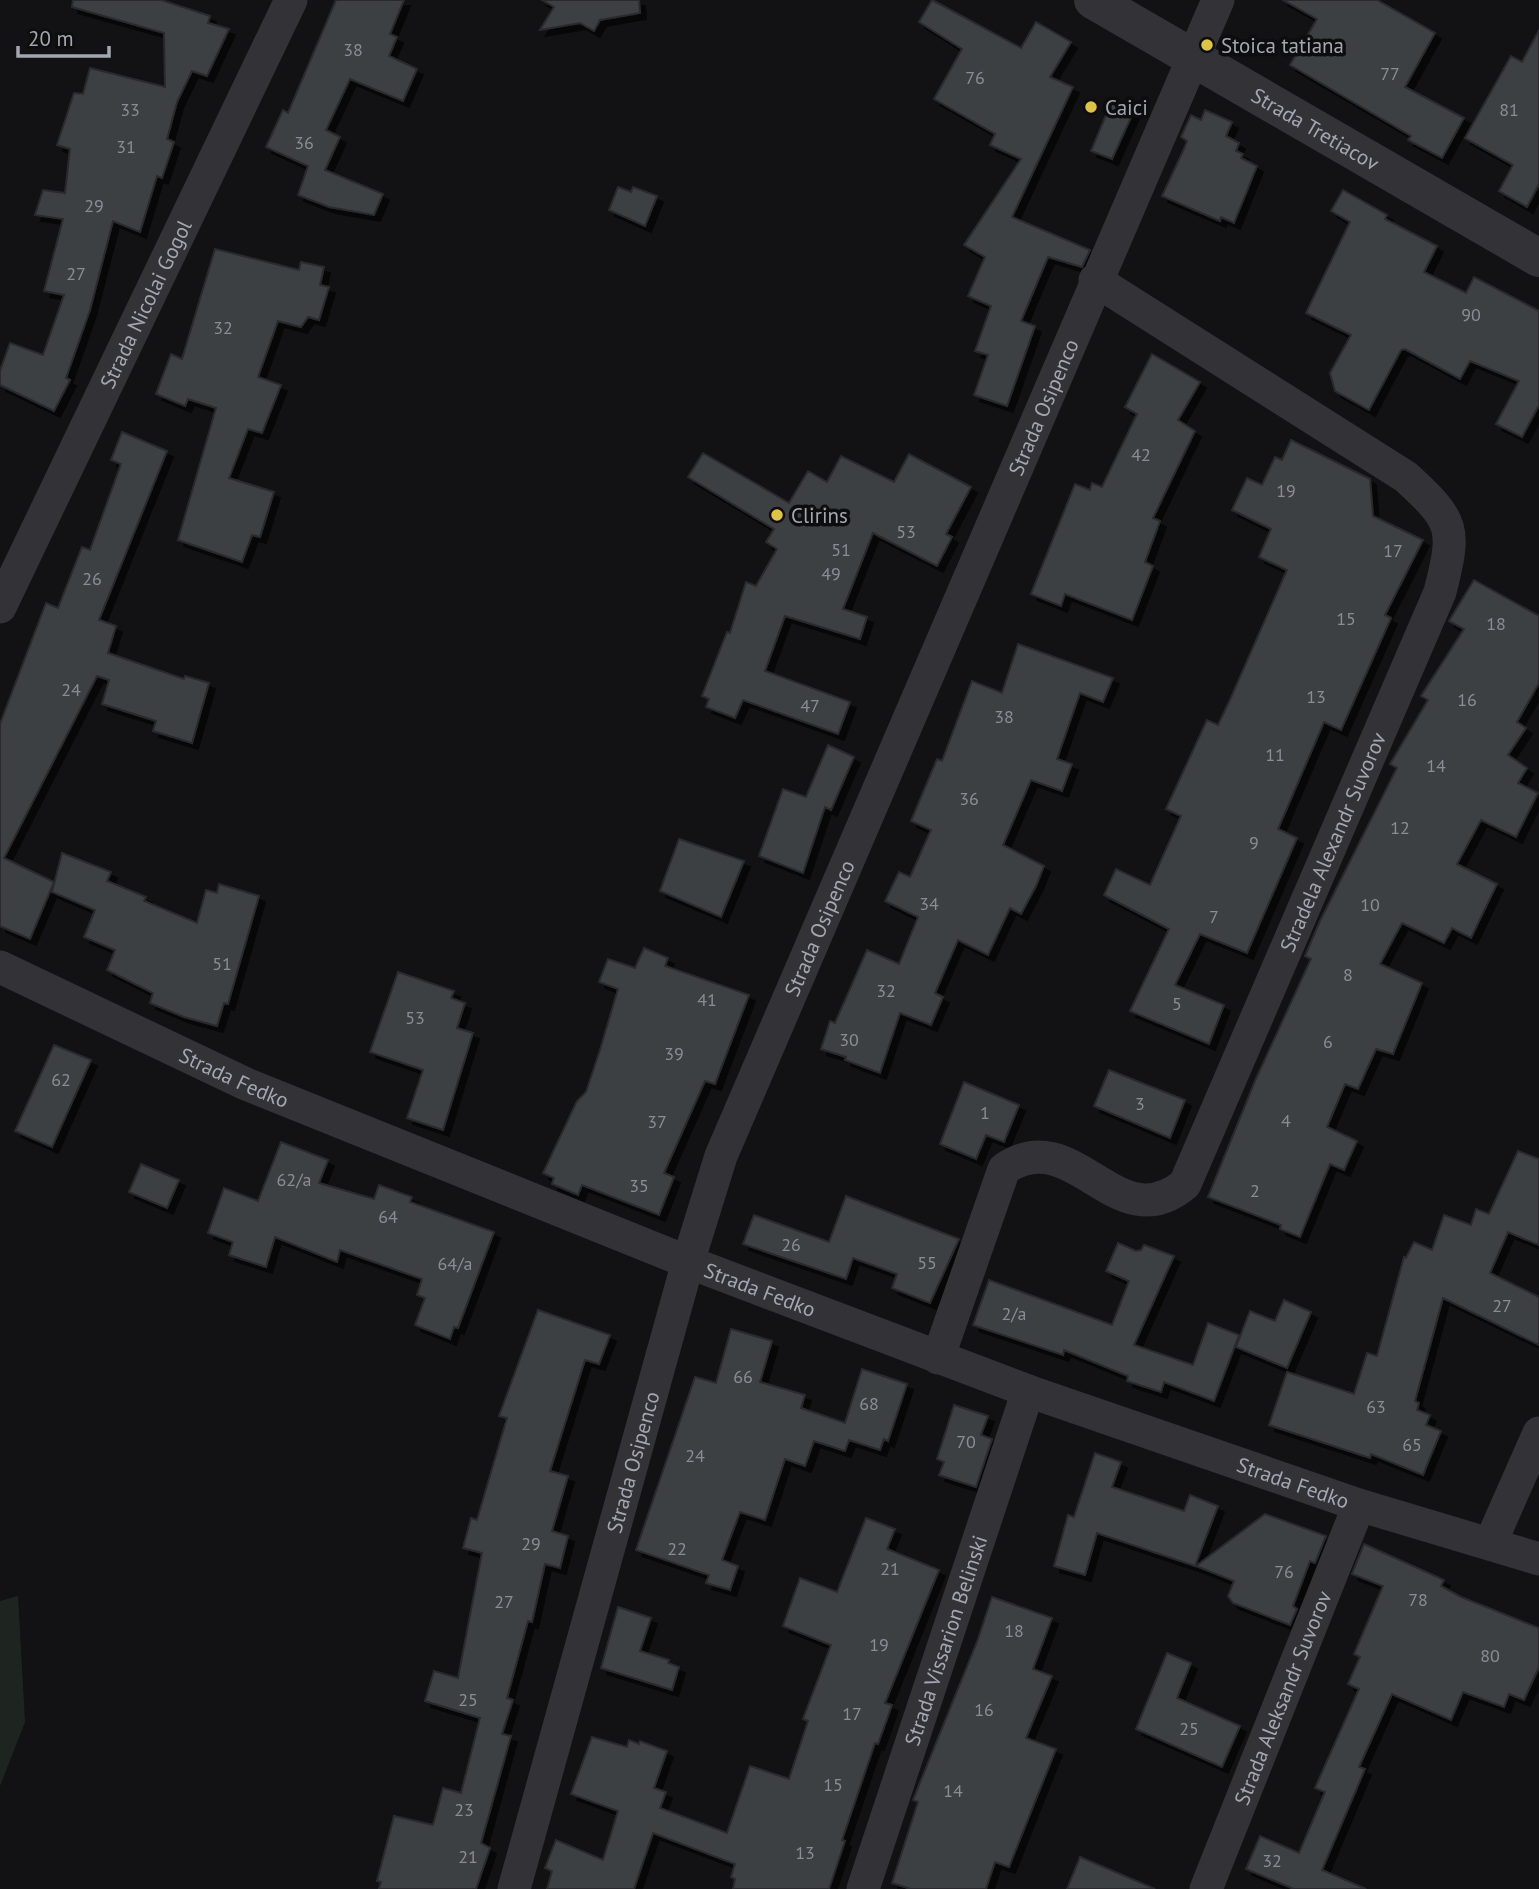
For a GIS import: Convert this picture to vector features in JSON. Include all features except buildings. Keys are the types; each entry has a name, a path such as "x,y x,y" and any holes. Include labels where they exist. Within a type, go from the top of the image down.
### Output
{"street":[{"name":"Strada Nicolai Gogol","path":"0,607 291,0"},
{"name":"Strada Tretiacov","path":"1093,0 1539,258"},
{"name":"Strada Osipenco","path":"514,1889 688,1262 721,1156 1095,280 1218,0"},
{"name":"Stradela Alexandr Suvorov","path":"938,1358 1004,1170 1021,1158 1038,1156 1059,1160 1137,1200 1154,1201 1171,1195 1185,1184 1440,592 1449,554 1450,529 1437,505 1406,477 1095,280"},
{"name":"Strada Fedko","path":"0,967 246,1084 688,1262 1028,1391 1359,1505 1539,1559"},
{"name":"Strada Vissarion Belinski","path":"863,1889 1028,1391"},
{"path":"1490,1544 1539,1433"},
{"name":"Strada Aleksandr Suvorov","path":"1206,1889 1359,1505"}],"shaded area":[{"path":"18,1596 25,1722 0,1786 0,1601"}],"place":[{"name":"Stoica tatiana","path":"1207,45"},
{"name":"Caici","path":"1091,107"},
{"name":"Clirins","path":"777,515"}]}
